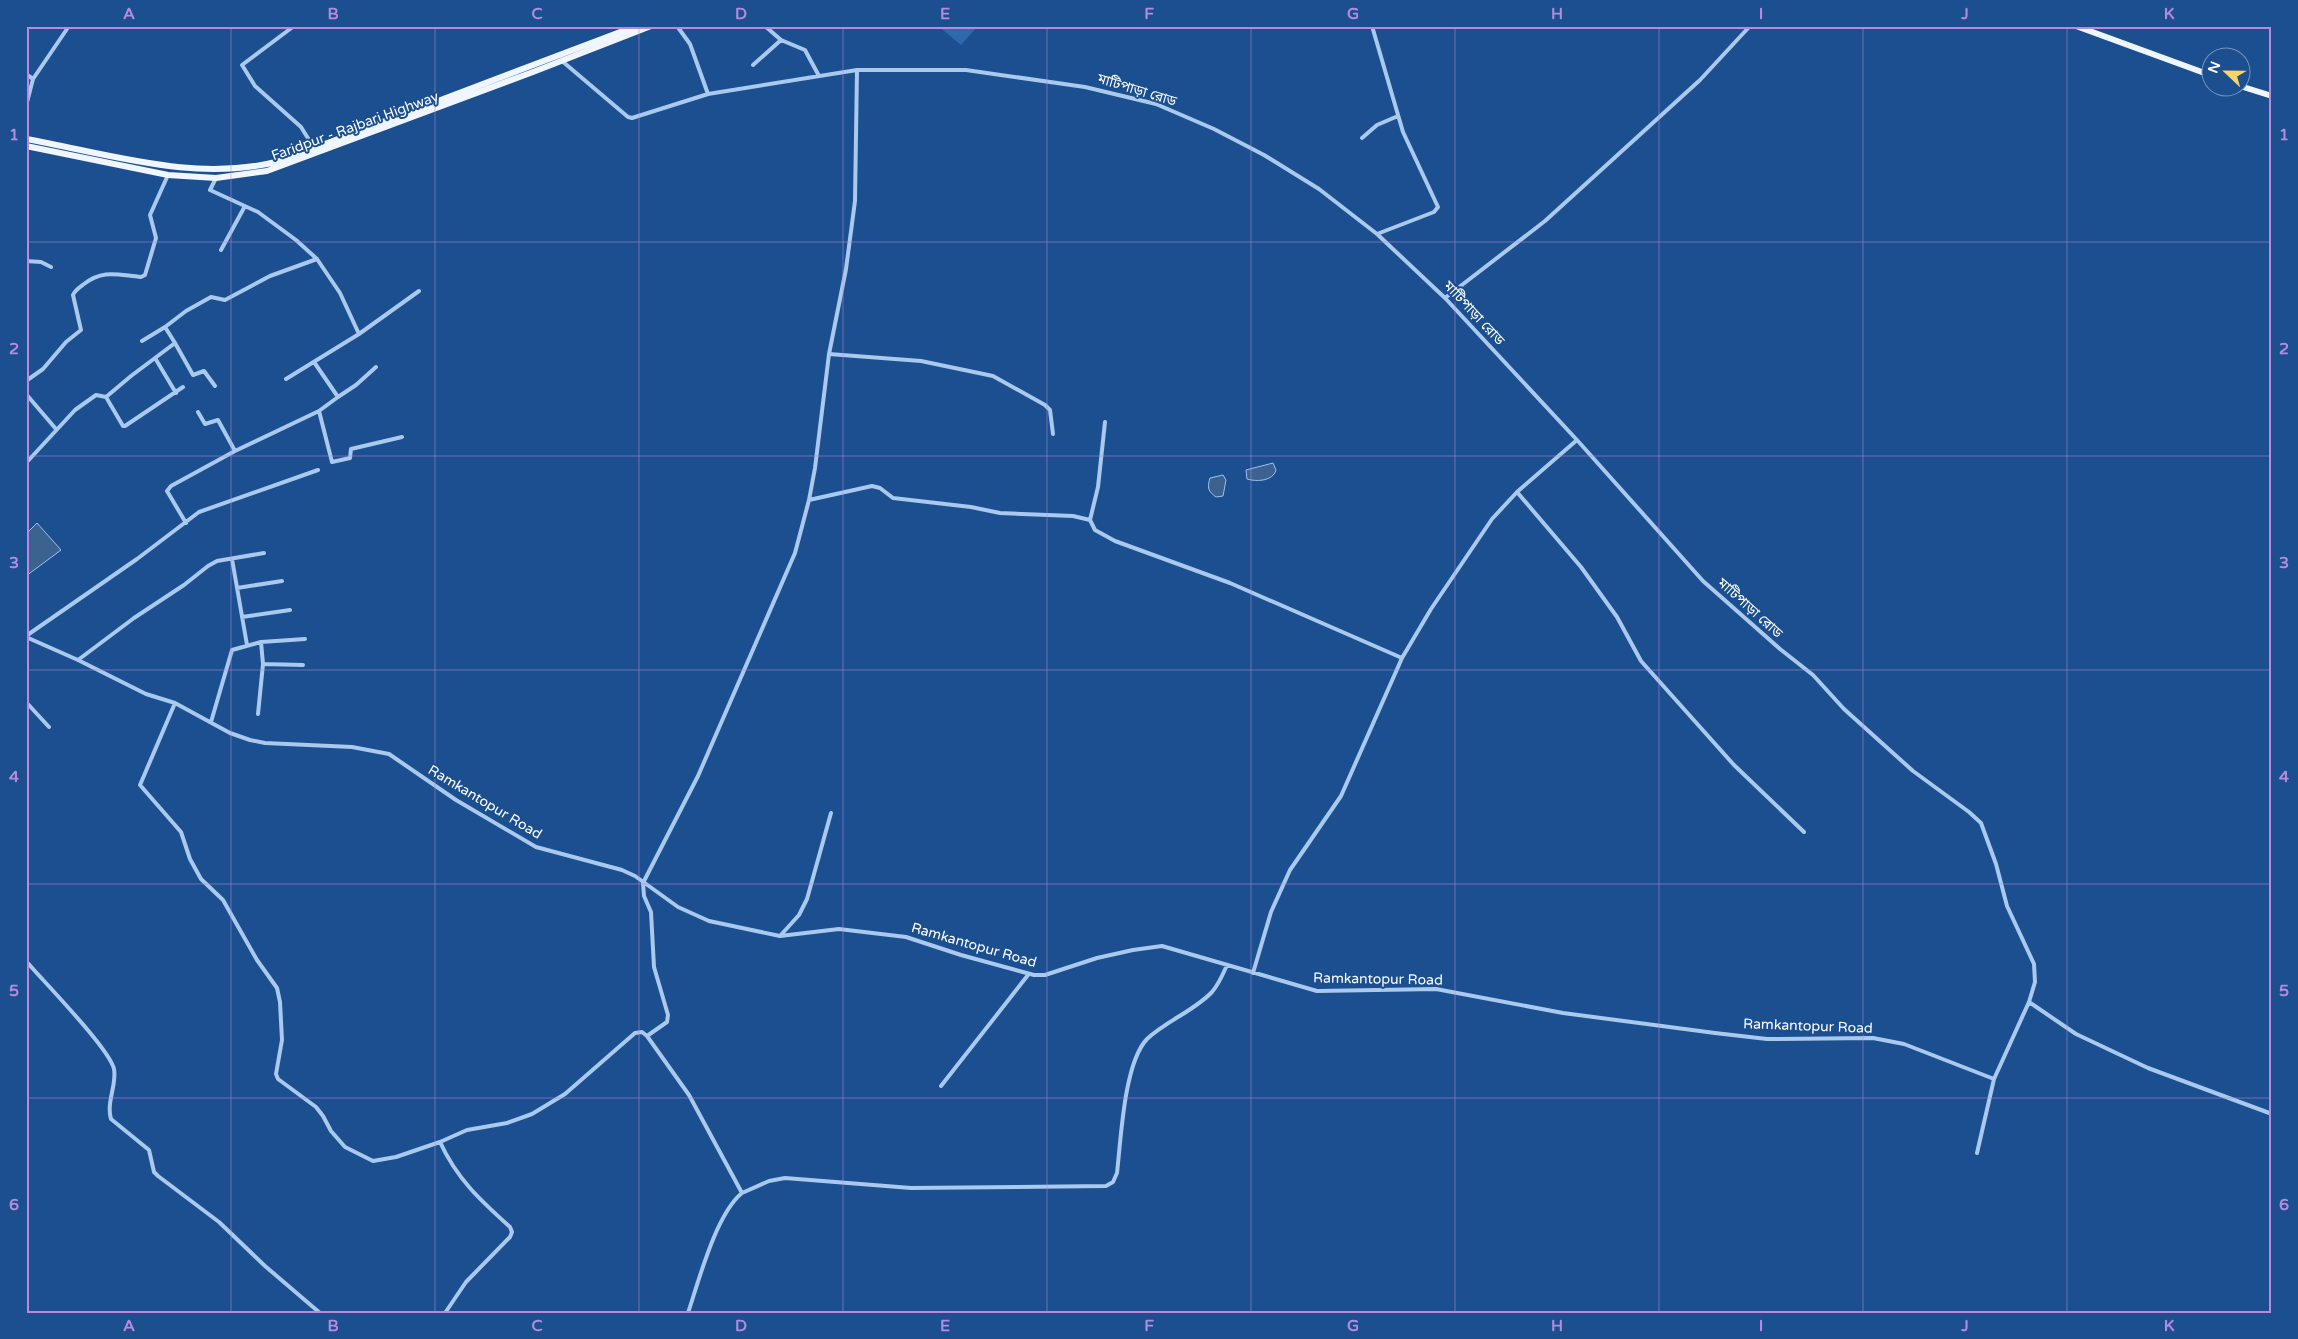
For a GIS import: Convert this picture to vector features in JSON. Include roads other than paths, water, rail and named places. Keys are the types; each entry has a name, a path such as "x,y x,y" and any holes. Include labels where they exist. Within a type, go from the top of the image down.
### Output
{"main road":[{"name":"Faridpur - Rajbari Highway","path":"26,139 173,167 209,170 248,169 266,165 314,148 636,26"},
{"name":"Faridpur - Rajbari Highway","path":"26,146 168,175 216,178 281,168 650,26"},
{"path":"2076,26 2200,71"},
{"path":"2250,89 2272,96"}],"street":[{"path":"26,106 34,79 69,26"},
{"path":"294,26 242,65 255,86 301,127 314,148"},
{"path":"677,26 690,44 708,94"},
{"path":"765,26 781,40 805,50 820,76"},
{"path":"1372,26 1398,116 1414,157 1438,207 1434,212 1377,234"},
{"path":"1445,298 1545,221 1700,80 1750,26"},
{"path":"753,65 781,40"},
{"name":"মাটিপাড়া রোড","path":"562,61 628,117 632,118 708,94 857,70 966,70 1085,86 1156,104 1214,128 1264,155 1319,189 1377,234 1445,298 1577,440 1704,581 1780,649 1813,675 1844,709 1913,771 1981,823 1996,864 2008,906 2034,964 2034,982 2029,1002 1994,1079 1977,1153"},
{"path":"648,1036 667,1022 668,1014 654,967 652,912 644,896 643,883 698,776 776,599 795,553 809,500 829,354 846,269 855,201 857,70"},
{"path":"26,74 34,79"},
{"path":"1362,138 1377,125 1398,116"},
{"path":"26,382 43,369 66,342 81,330 73,295 76,290 93,276 103,273 141,277 145,275 156,238 150,215 168,175"},
{"path":"216,178 210,190 258,212 296,240 316,259 340,293 359,334"},
{"path":"221,250 245,206"},
{"path":"142,341 211,297 225,300 270,276 316,259"},
{"path":"26,261 41,262 50,267"},
{"path":"286,379 359,334 419,291"},
{"path":"165,327 192,374 204,371 215,386"},
{"path":"106,397 175,343"},
{"path":"829,354 921,361 993,376 1050,410 1053,434"},
{"path":"155,358 176,393"},
{"path":"314,362 338,397"},
{"path":"186,523 167,489 235,451 319,411 356,385 376,367"},
{"path":"26,463 76,410 96,395 106,397 124,427 183,387"},
{"path":"26,394 56,430"},
{"path":"319,411 332,462 350,458 352,449 402,437"},
{"path":"198,412 205,424 218,420 235,451"},
{"path":"1104,422 1098,487 1090,520 1095,530 1115,541 1230,583 1402,658"},
{"path":"1253,972 1272,912 1290,870 1341,796 1402,658 1465,557 1492,519 1517,492 1577,440"},
{"path":"26,636 199,512 318,470"},
{"path":"809,500 872,486 880,488 893,498 971,507 1000,513 1073,516 1090,520"},
{"path":"1517,492 1581,567 1617,617 1641,661 1734,765 1804,832"},
{"path":"78,660 208,566 217,561 264,553"},
{"path":"232,559 247,645"},
{"path":"237,588 282,582"},
{"path":"242,618 290,610"},
{"name":"Ramkantopur Road","path":"26,636 146,694 174,703 237,735 265,743 352,747 389,754 456,800 536,847 622,870 694,916 780,936 839,929 900,936 1028,975 1045,975 1097,958 1162,946 1317,991 1436,989 1564,1013 1767,1039 1873,1038 1904,1044 1994,1079"},
{"path":"211,722 232,650 261,642 305,638"},
{"path":"258,714 262,664 261,642"},
{"path":"262,664 303,665"},
{"path":"26,702 49,727"},
{"path":"174,703 140,785 181,832 190,859 201,879 223,900 256,960 277,988 280,1002 282,1040 276,1074 278,1079 316,1107 331,1131 345,1147 373,1161 396,1157 440,1142 467,1130 508,1123 532,1114 565,1094 635,1033 642,1032 648,1036 689,1095 742,1193"},
{"path":"780,936 803,909 818,866 831,813"},
{"path":"26,961 100,1046 110,1062 114,1074 109,1107 111,1119 149,1150 154,1172 219,1222 320,1313"},
{"path":"688,1313 718,1227 728,1207 742,1193 769,1181 785,1178 911,1188 1106,1186 1113,1182 1117,1173 1125,1103 1138,1052 1146,1040 1162,1027 1209,995 1219,983 1227,965"},
{"path":"941,1086 1028,975"},
{"path":"2029,1002 2076,1034 2139,1064 2272,1114"},
{"path":"440,1142 451,1165 474,1195 512,1232 510,1237 466,1282 445,1313"}]}
